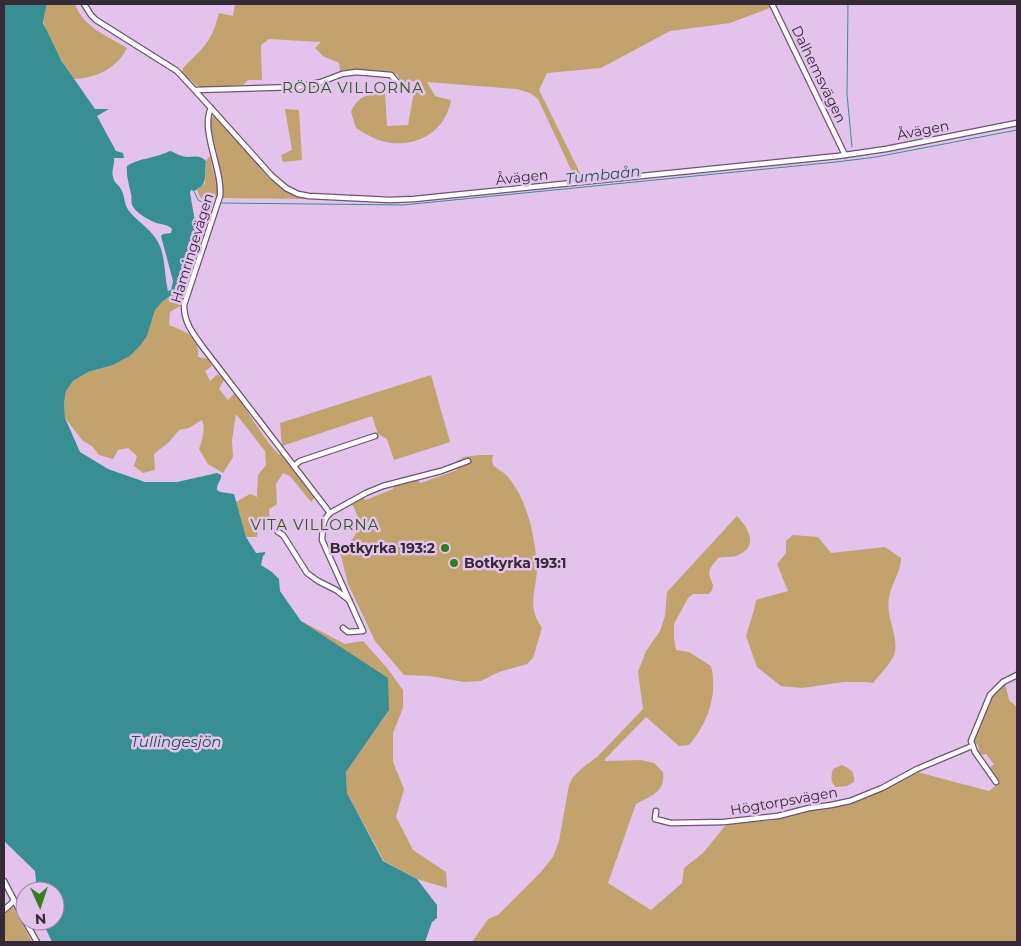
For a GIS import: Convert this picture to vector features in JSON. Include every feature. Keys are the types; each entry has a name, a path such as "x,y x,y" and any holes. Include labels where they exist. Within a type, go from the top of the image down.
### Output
{"street":[{"path":"84,4 96,20 177,71 211,108"},
{"name":"Dalhemsvägen","path":"772,4 845,155"},
{"path":"196,90 297,87 321,82 342,74 356,72 392,75 400,86"},
{"name":"Åvägen","path":"211,108 272,176 286,188 298,194 309,196 390,200 414,200 845,155 1017,123"},
{"name":"Hamringevägen","path":"211,108 207,121 220,183 220,196 184,305 184,315 188,326 202,346 330,513"},
{"path":"294,466 303,460 374,436"},
{"path":"343,628 348,632 363,631 322,540 323,526 327,516 366,493 383,486 441,471 468,461"},
{"path":"278,532 283,535 308,573 350,601"},
{"path":"996,782 975,752 971,741 990,694 1003,682 1017,675"},
{"name":"Högtorpsvägen","path":"656,811 655,819 661,822 724,822 772,816 832,805 882,788 917,769 972,746"},
{"path":"4,881 14,901 4,910"},
{"path":"31,931 37,942"}],"shaded area":[{"path":"47,4 75,4 90,25 127,48 123,55 105,71 91,77 74,79 46,30 43,18"},
{"path":"235,4 769,4 770,8 730,23 670,31 601,68 547,73 539,90 583,179 576,180 538,99 530,93 517,89 427,82 435,96 451,100 444,119 431,134 413,142 392,143 373,138 356,128 351,112 357,102 365,96 385,93 387,126 408,125 416,81 401,83 397,74 383,72 362,70 340,71 339,63 323,56 315,48 321,42 269,39 261,45 262,80 248,80 243,85 204,88 196,85 182,73 183,68 210,38 219,13 233,16"},
{"path":"285,109 299,110 302,160 283,162 281,155 292,150"},
{"path":"214,116 270,179 296,196 310,199 223,198 223,182 209,119"},
{"path":"210,156 218,194 217,199 205,200 200,197 197,190 205,183 206,161"},
{"path":"185,271 190,276 182,305 170,312 169,325 186,332 194,339 197,344 198,357 208,359 212,366 205,371 210,381 218,374 224,380 219,389 228,400 235,393 266,439 278,454 282,454 315,497 311,502 290,476 283,473 276,484 277,504 269,509 270,523 259,523 257,537 246,537 236,502 250,494 257,497 258,475 266,465 265,451 236,414 232,440 233,457 223,473 208,464 199,449 204,431 202,420 189,428 179,430 169,442 154,454 155,470 143,473 134,466 137,456 128,448 118,450 113,459 99,455 92,446 83,441 65,418 64,403 66,391 73,381 88,372 113,365 130,356 147,336 155,310 176,290"},
{"path":"431,375 450,442 394,460 387,439 378,434 372,416 282,446 280,423"},
{"path":"493,455 493,465 506,475 515,487 521,497 529,520 537,568 533,597 534,609 536,618 542,628 533,658 527,664 499,672 481,681 464,682 430,676 404,675 375,641 348,584 340,552 351,541 357,531 358,519 352,504 363,498 366,500 393,489 394,485 417,480 421,483 457,470 455,462 464,457"},
{"path":"737,516 748,531 749,547 736,556 718,558 709,573 713,584 712,590 709,594 693,594 688,598 674,624 676,650 689,652 711,666 713,677 712,698 706,718 689,745 679,746 646,717 605,759 605,761 641,760 654,763 663,772 660,789 636,804 608,883 651,910 682,883 684,868 703,853 725,826 742,822 770,821 805,810 828,808 853,801 883,790 917,772 989,791 999,783 990,768 994,764 986,754 980,755 978,745 973,742 992,695 1005,683 1009,700 1017,707 1017,942 472,942 488,919 498,915 540,873 553,857 559,841 569,785 573,777 597,757 643,709 638,672 646,651 660,631 665,616 667,592"},
{"path":"793,535 818,537 831,553 885,547 901,558 888,605 895,641 894,655 873,683 844,682 802,688 781,686 757,667 746,636 756,600 788,591 777,564 786,553 786,541"},
{"path":"301,621 345,644 363,641 387,668 403,690 403,708 393,733 393,762 404,789 396,817 413,850 446,872 447,888 417,879 384,861 347,793 346,772 389,710"},
{"path":"842,765 852,771 854,782 847,786 836,787 831,779 833,769"},
{"path":"13,907 15,911 15,931 26,931 32,942 4,942 4,914"}],"water":[{"name":"Tullingesjön","path":"4,4 47,4 43,23 61,60 95,109 109,109 97,116 116,151 123,153 124,158 114,158 112,172 114,179 121,189 129,211 152,233 161,248 168,291 171,290 173,281 161,236 171,233 172,229 148,219 134,208 127,177 127,166 170,151 185,157 200,157 206,161 204,182 199,188 194,191 191,190 190,193 196,227 191,257 176,291 155,310 147,336 130,356 113,365 88,372 73,381 66,391 64,403 65,418 80,452 108,469 145,482 177,482 217,473 221,475 217,490 234,494 246,537 256,553 265,552 261,565 279,579 280,591 301,621 388,678 389,710 346,772 347,793 383,861 417,879 437,905 437,918 432,922 425,942 52,942 47,931 65,931 65,881 36,881 35,871 4,841"}],"waterway":[{"path":"848,4 847,94 852,147"},
{"name":"Tumbaån","path":"221,203 403,205 836,162 876,157 1017,130"},
{"name":"Tumbaån","path":"194,191 198,200 204,203 217,203"}],"place":[{"name":"Botkyrka 193:2","path":"445,548"},
{"name":"Botkyrka 193:1","path":"454,563"}],"district":[{"name":"RÖDA VILLORNA","path":"353,88"},
{"name":"VITA VILLORNA","path":"315,525"}]}
